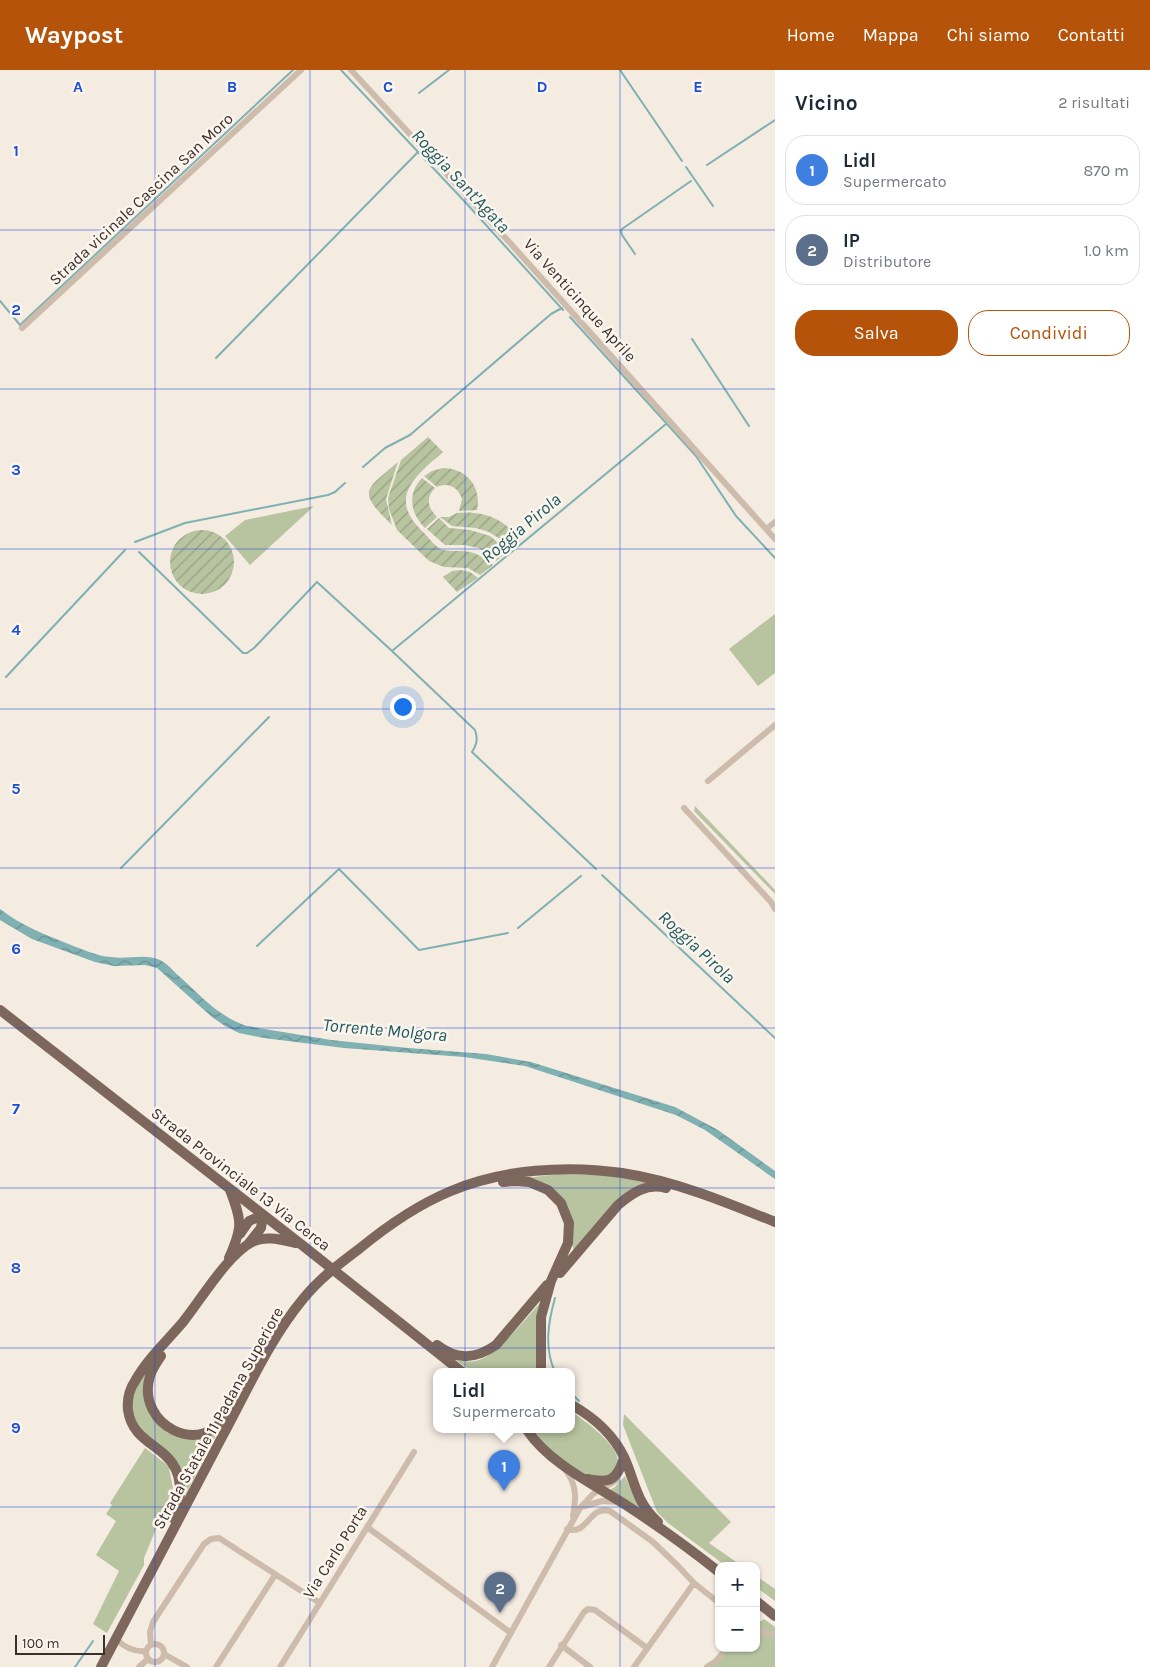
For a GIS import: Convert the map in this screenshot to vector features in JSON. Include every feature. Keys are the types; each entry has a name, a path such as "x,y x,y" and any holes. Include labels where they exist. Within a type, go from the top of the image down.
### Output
{"main road":[{"name":"Strada Provinciale 13 Via Cerca","path":"0,1010 457,1368"},
{"name":"Strada Statale 11 Padana Superiore","path":"101,1667 254,1377 284,1325 314,1287 379,1233 409,1213 456,1189 485,1180 523,1173 589,1170 622,1173 655,1180 737,1207 775,1222"},
{"path":"456,1189 524,1181 542,1187 554,1195 566,1213 569,1231 568,1243 551,1281 541,1317 540,1368"},
{"path":"546,1296 564,1266 618,1206 638,1191 660,1186 711,1204 737,1207"},
{"path":"230,1190 240,1217 242,1242"},
{"path":"242,1242 249,1221 263,1215"},
{"path":"157,1561 161,1542 177,1508 180,1492 179,1479 166,1456 136,1431 130,1418 128,1402 130,1391 136,1379 183,1321 242,1242 261,1228 263,1215"},
{"path":"242,1242 269,1238 302,1245"},
{"path":"365,1295 408,1322 444,1351 469,1356 480,1355 496,1345 551,1281"},
{"path":"183,1321 153,1369 148,1382 153,1411 169,1429 193,1435 204,1434 214,1429 224,1421 236,1397 254,1377"},
{"path":"541,1342 548,1368"},
{"path":"575,1407 606,1432 617,1445 645,1507 652,1517 679,1541"},
{"path":"529,1433 538,1444 562,1464 679,1541 715,1569"},
{"path":"584,1478 597,1481 610,1480 619,1472 624,1458"},
{"path":"760,1604 775,1616"}],"street":[{"name":"Strada vicinale Cascina San Moro","path":"22,328 301,70"},
{"name":"Via Venticinque Aprile","path":"350,70 525,258 775,539"},
{"path":"766,528 775,522"},
{"path":"708,781 775,725"},
{"path":"684,808 773,904 775,909"},
{"name":"Via Carlo Porta","path":"280,1667 414,1452"},
{"path":"492,1667 572,1520 585,1501 622,1475 624,1458"},
{"path":"562,1464 570,1476 574,1487 575,1502 572,1520"},
{"path":"580,1508 602,1501 624,1504"},
{"path":"567,1529 580,1529 596,1512 602,1510 610,1511 653,1542 694,1583 715,1600"},
{"path":"367,1527 511,1633"},
{"path":"116,1639 122,1645 137,1652 146,1651 151,1645 151,1626 204,1544 209,1540 219,1538 320,1603"},
{"path":"216,1667 274,1575"},
{"path":"634,1667 694,1583"},
{"path":"549,1667 561,1645 584,1612 590,1609 595,1610 646,1648"},
{"path":"760,1631 775,1634"},
{"path":"151,1645 159,1646 164,1654 187,1667"},
{"path":"561,1645 590,1667"},
{"path":"146,1651 148,1659 152,1662 158,1662 164,1654"},
{"path":"707,1667 716,1661 724,1652"},
{"path":"139,1667 148,1659"}],"green space":[{"path":"428,437 443,452 423,470 409,488 406,498 407,509 412,520 440,549 473,553 481,556 493,565 480,575 468,568 444,567 429,561 397,530 389,509 388,498 401,460"},
{"path":"398,462 386,499 392,525 373,505 369,492 378,479"},
{"path":"443,468 459,471 471,481 477,494 477,510 459,511 462,499 458,491 449,485 437,487 424,476 432,471"},
{"path":"422,478 435,488 430,495 429,503 431,510 437,517 425,528 416,516 412,503 414,490"},
{"path":"314,506 250,565 225,536 245,520"},
{"path":"457,513 481,514 494,518 506,525 521,540 510,549 489,532 476,528 452,526 440,517 449,517"},
{"path":"439,518 449,528 470,530 490,536 508,551 496,561 479,548 464,545 445,545 427,529"},
{"path":"202,530 220,536 228,544 234,562 228,580 220,588 202,594 184,588 176,580 170,562 176,544 184,536"},
{"path":"452,571 470,572 478,578 457,592 443,577"},
{"path":"775,614 775,673 758,686 729,649"},
{"path":"695,806 775,890 775,894 694,811"},
{"path":"560,1174 605,1175 648,1182 574,1252 570,1214 525,1178"},
{"path":"540,1303 536,1328 537,1368 468,1368 455,1360 467,1362 486,1357"},
{"path":"147,1368 145,1391 169,1433 218,1431 184,1498 182,1479 133,1421 133,1400 137,1387"},
{"path":"575,1414 610,1444 618,1460 617,1467 606,1478 594,1477 572,1468 535,1433 575,1433"},
{"path":"624,1414 731,1522 709,1543 736,1562 721,1562 668,1523 657,1512 623,1425"},
{"path":"145,1448 169,1468 173,1488 144,1558 144,1565 107,1633 93,1624 119,1571 96,1555 116,1521 106,1514 112,1505 110,1503"},
{"path":"625,1476 641,1510 608,1491 615,1487"},
{"path":"760,1579 775,1589 775,1601 760,1590"},
{"path":"764,1619 775,1627 775,1667 707,1667 721,1652 760,1652 760,1622"}],"water":[{"name":"Torrente Molgora","path":"0,909 34,930 91,952 117,958 148,957 160,960 219,1012 247,1026 331,1040 486,1054 531,1062 675,1107 718,1130 775,1171 775,1179 705,1130 676,1115 525,1066 464,1057 344,1048 239,1033 212,1017 157,968 145,965 114,966 95,962 32,939 0,920"}],"waterway":[{"path":"0,301 20,325 293,70"},
{"name":"Roggia Sant'Agata","path":"341,70 467,204 563,310"},
{"path":"419,93 449,70"},
{"path":"620,70 682,161"},
{"path":"707,165 775,120"},
{"path":"216,358 418,152"},
{"path":"686,167 713,206"},
{"path":"635,254 622,235 622,229 691,181"},
{"name":"Roggia Pirola","path":"363,467 385,448 410,435 551,314 562,308"},
{"name":"Roggia Sant'Agata","path":"570,317 696,456 736,516 775,558"},
{"path":"692,339 749,426"},
{"name":"Roggia Pirola","path":"596,869 472,752 476,741 475,730 392,651 666,424"},
{"name":"Roggia Pirola","path":"135,542 185,523 328,495 335,492 345,483"},
{"name":"Roggia Pirola","path":"6,677 125,550"},
{"name":"Roggia Pirola","path":"139,552 243,653 247,653 254,648 317,582 392,651"},
{"path":"121,868 269,717"},
{"path":"257,946 339,869 419,950 508,933"},
{"name":"Roggia Pirola","path":"602,875 775,1038"},
{"path":"518,928 581,876"},
{"path":"554,1368 549,1354 548,1335 555,1298"},
{"path":"575,1397 579,1401"},
{"path":"75,1667 93,1641"}],"place":[{"name":"Lidl","path":"504,1491"},
{"name":"IP","path":"500,1613"}]}
